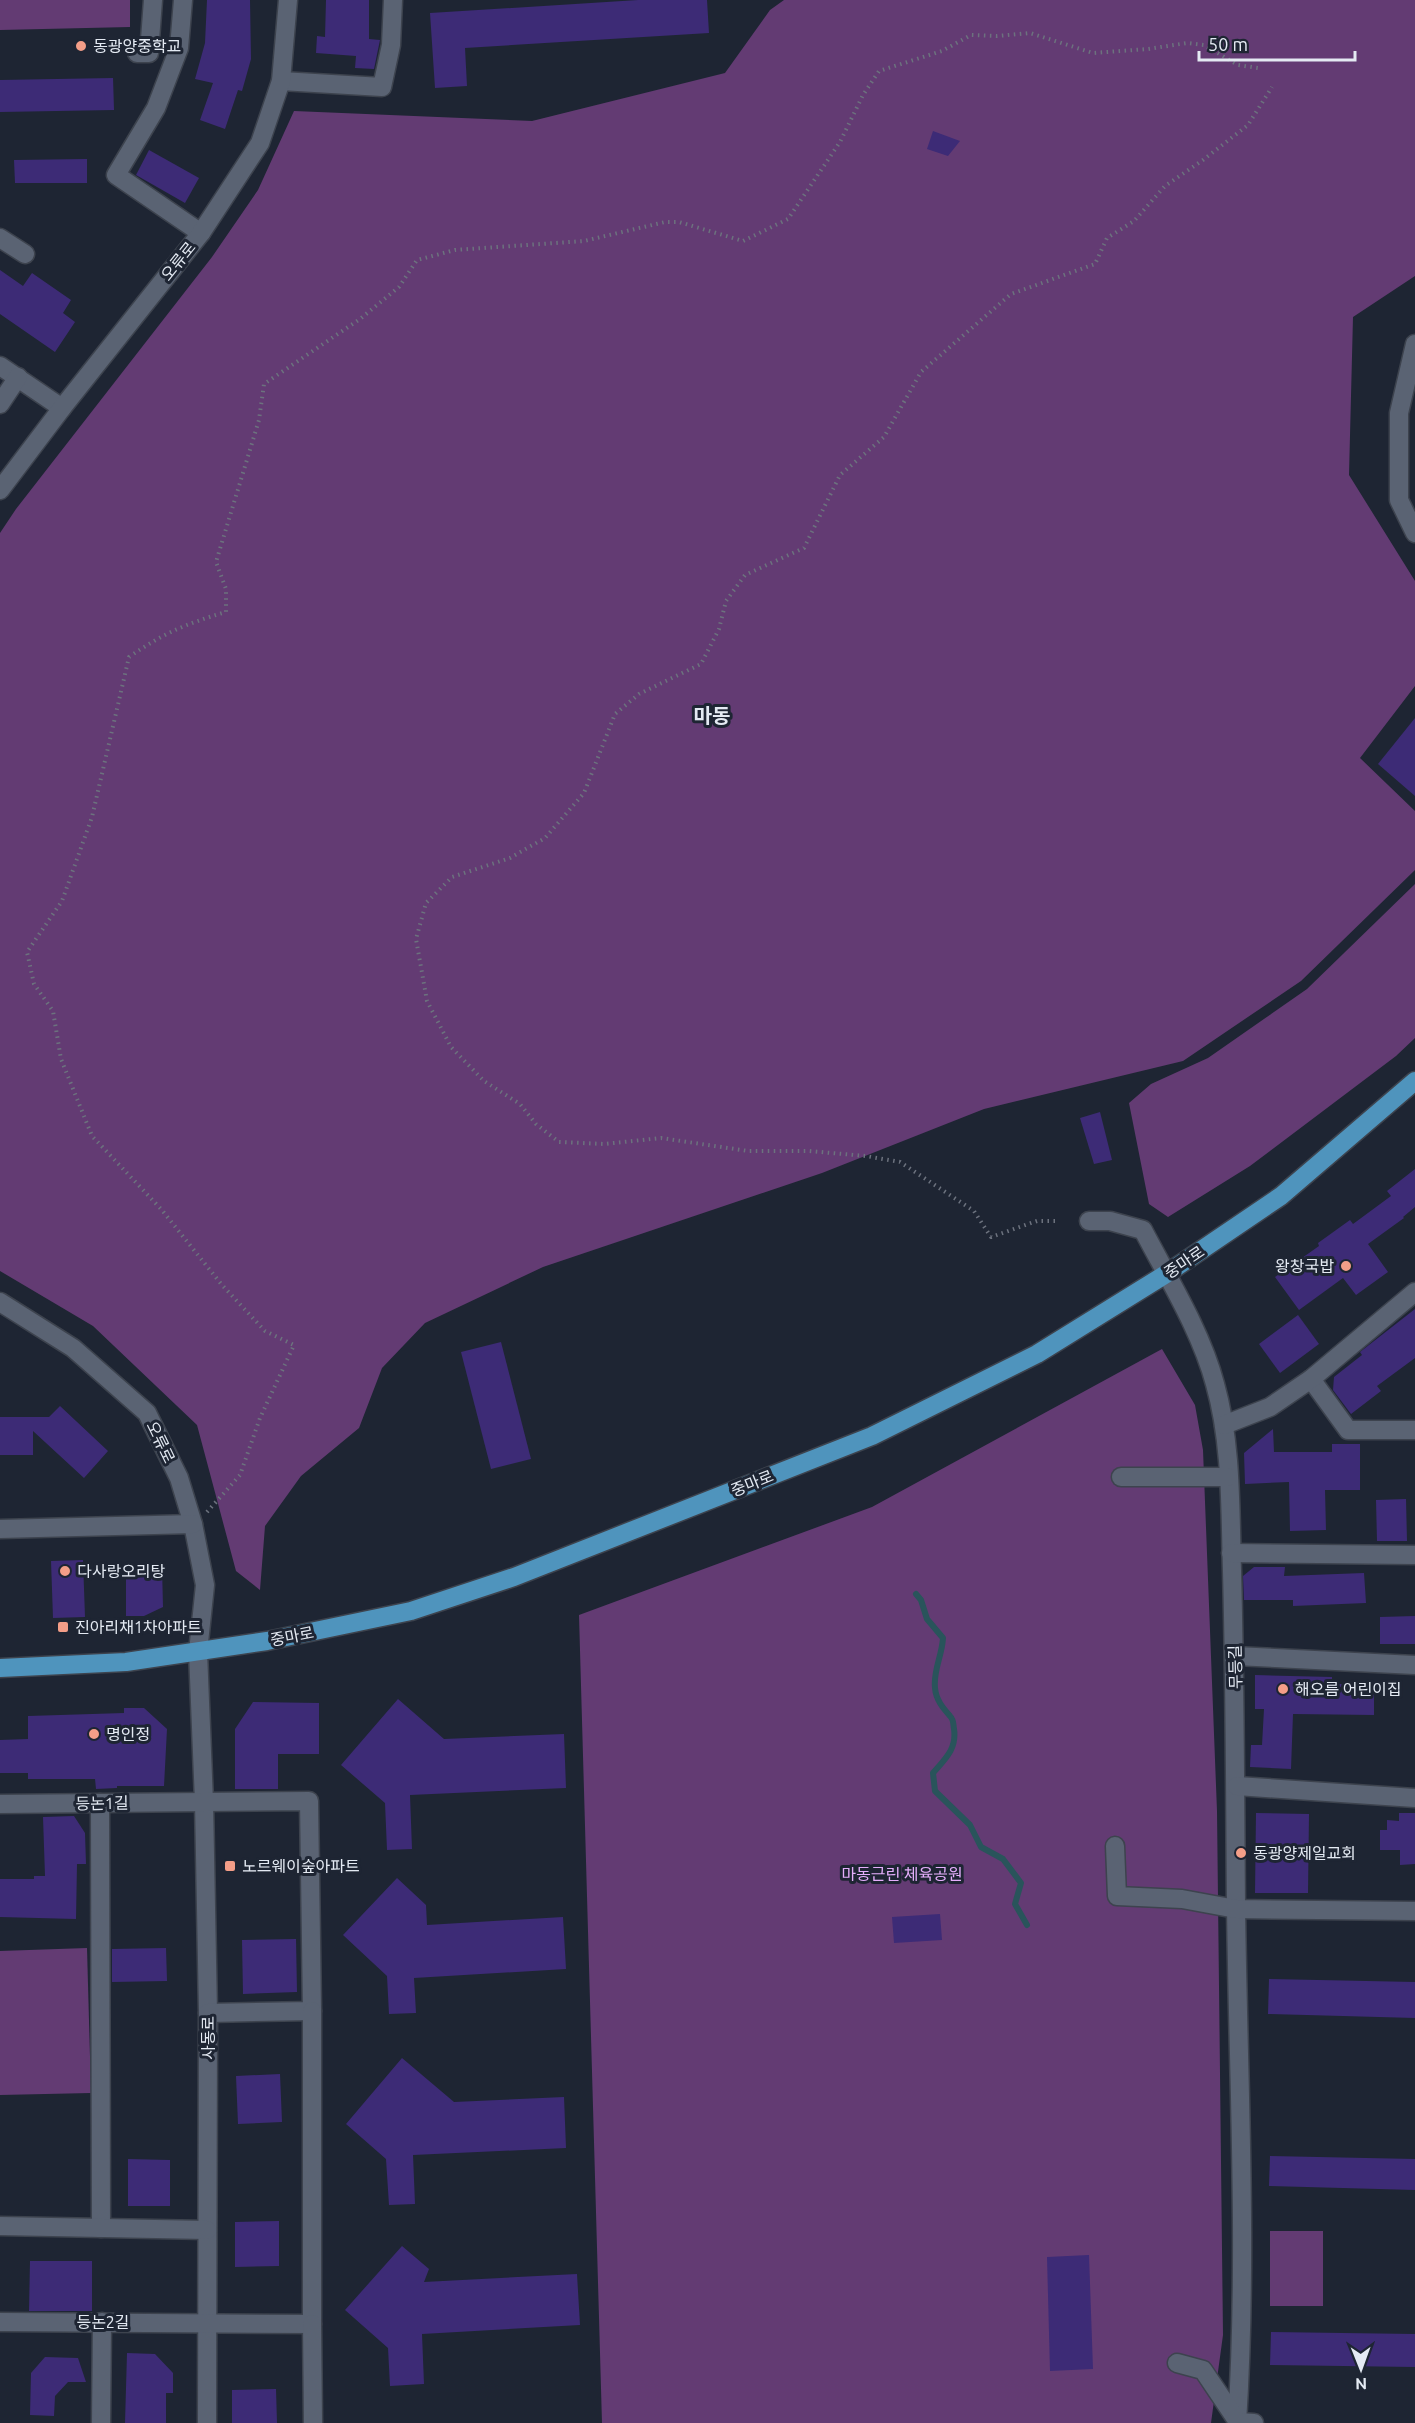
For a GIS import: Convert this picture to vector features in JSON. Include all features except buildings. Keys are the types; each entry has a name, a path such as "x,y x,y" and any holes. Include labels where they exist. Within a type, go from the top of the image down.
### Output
{"main road":[{"name":"중마로","path":"0,1668 126,1662 198,1652 411,1611 514,1577 872,1436 1037,1354 1166,1274 1281,1196 1415,1081"}],"street":[{"path":"137,53 150,52 153,0"},
{"path":"183,0 179,48 176,57 156,108 116,175 201,233"},
{"name":"오류로","path":"0,490 201,233 260,143 281,81 288,0"},
{"path":"281,81 382,87 391,45 393,0"},
{"path":"0,238 25,254"},
{"path":"1415,344 1399,413 1399,500 1415,533"},
{"path":"0,366 18,376 62,408"},
{"path":"0,404 18,376"},
{"name":"무등길","path":"1089,1221 1110,1221 1143,1230 1197,1337 1215,1382 1224,1425 1231,1553 1237,1786 1236,1909 1243,2211 1243,2423"},
{"path":"1224,1425 1270,1407 1311,1379 1415,1292"},
{"name":"오류로","path":"0,1302 73,1348 147,1413 179,1478 193,1524 205,1585 198,1652"},
{"path":"1311,1379 1348,1430 1415,1430"},
{"path":"1121,1477 1228,1477"},
{"path":"0,1529 193,1524"},
{"path":"1231,1553 1415,1555"},
{"name":"사동로","path":"198,1652 204,1802 208,2013 207,2423"},
{"path":"1234,1656 1415,1665"},
{"path":"1237,1786 1415,1798"},
{"name":"등논1길","path":"0,1804 309,1801 312,2011"},
{"path":"100,1803 101,2228"},
{"path":"1115,1846 1117,1896 1182,1899 1236,1909 1415,1911"},
{"path":"208,2013 312,2011 312,2423"},
{"path":"0,2226 207,2230"},
{"name":"등논2길","path":"0,2322 312,2324"},
{"path":"101,2423 102,2322"},
{"path":"1177,2363 1203,2370 1243,2423"}],"path":[{"path":"193,1524 240,1475 260,1418 294,1345 265,1331 222,1285 161,1209 92,1136 62,1059 53,1011 34,984 27,952 62,902 92,817 129,657 155,639 183,625 226,612 226,589 216,562 260,420 264,384 360,320 399,287 417,260 454,250 584,241 665,222 679,222 743,241 788,219 840,142 863,95 879,71 942,51 971,35 997,36 1030,33 1093,53 1148,49 1187,43 1204,45 1238,65 1258,68"},
{"path":"1055,1221 1037,1221 991,1237 974,1211 900,1162 866,1156 809,1151 748,1151 661,1138 604,1144 559,1142 536,1124 520,1104 484,1081 451,1047 427,1001 416,939 426,903 452,877 510,858 545,838 584,793 615,714 639,694 700,664 719,629 726,601 745,575 804,548 840,475 884,438 921,372 1011,294 1095,264 1107,238 1134,221 1165,186 1248,125 1272,87"}],"green space":[{"path":"0,0 130,0 130,27 0,30"},
{"path":"784,0 1415,0 1415,276 1353,317 1349,475 1415,581 1415,686 1360,758 1415,811 1415,870 1301,981 1183,1061 984,1109 822,1173 543,1267 425,1323 382,1368 359,1428 301,1476 265,1526 260,1590 236,1571 197,1425 93,1326 0,1271 0,533 16,509 212,257 258,190 294,111 532,121 725,73 770,10"},
{"path":"1415,884 1415,1038 1396,1056 1250,1166 1168,1217 1149,1204 1129,1103 1151,1084 1208,1058 1307,989"},
{"name":"마동근린 체육공원","path":"1162,1349 1195,1405 1203,1450 1217,1811 1223,2335 1211,2423 602,2423 579,1615 872,1507"},
{"path":"87,1948 91,2093 0,2095 0,1951"},
{"path":"1270,2231 1323,2231 1323,2306 1270,2306"}],"waterway":[{"path":"916,1594 921,1600 927,1619 943,1638 935,1676 935,1688 940,1703 952,1719 954,1729 952,1748 933,1773 935,1791 970,1825 981,1847 1003,1859 1021,1883 1015,1904 1027,1925"}],"place":[{"name":"동광양중학교","path":"81,46"},
{"name":"왕창국밥","path":"1346,1266"},
{"name":"다사랑오리탕","path":"65,1571"},
{"name":"진아리채1차아파트","path":"63,1627"},
{"name":"해오름 어린이집","path":"1283,1689"},
{"name":"명인정","path":"94,1734"},
{"name":"동광양제일교회","path":"1241,1853"},
{"name":"노르웨이숲아파트","path":"230,1866"}],"district":[{"name":"마동","path":"712,715"}]}
